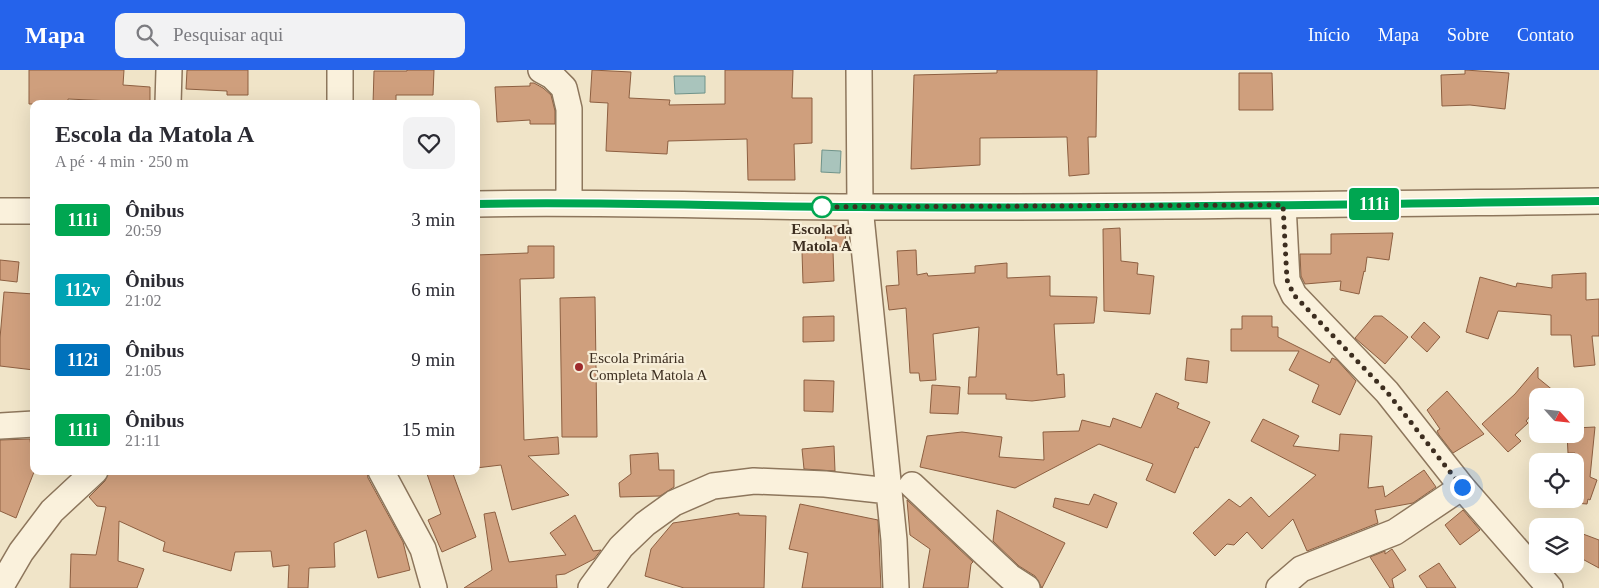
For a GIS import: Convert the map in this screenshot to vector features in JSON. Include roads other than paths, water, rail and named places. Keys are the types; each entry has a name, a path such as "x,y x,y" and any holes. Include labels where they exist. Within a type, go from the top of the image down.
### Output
{"street":[{"path":"168,100 169,70"},
{"path":"340,70 340,100"},
{"path":"541,70 552,76 564,88 569,108 568,202"},
{"path":"859,70 860,207 900,488 894,540 896,588"},
{"path":"480,204 568,202 860,207 1599,201"},
{"path":"1283,205 1287,280 1294,295 1387,392 1462,487 1550,588"},
{"path":"0,211 30,211"},
{"path":"0,426 30,424"},
{"path":"0,588 21,552 52,511 91,475"},
{"path":"383,475 423,549 434,588"},
{"path":"591,588 621,547 645,524 674,503 713,486 754,481 900,488 1010,577 1027,588"},
{"path":"1279,588 1302,570 1395,532 1462,487"}],"water":[{"path":"674,76 705,76 705,93 675,94"},
{"path":"822,150 841,151 840,173 821,172"}],"place":[{"name":"Escola da Matola A","path":"822,207"},
{"name":"Escola Primária Completa Matola A","path":"579,367"}]}
